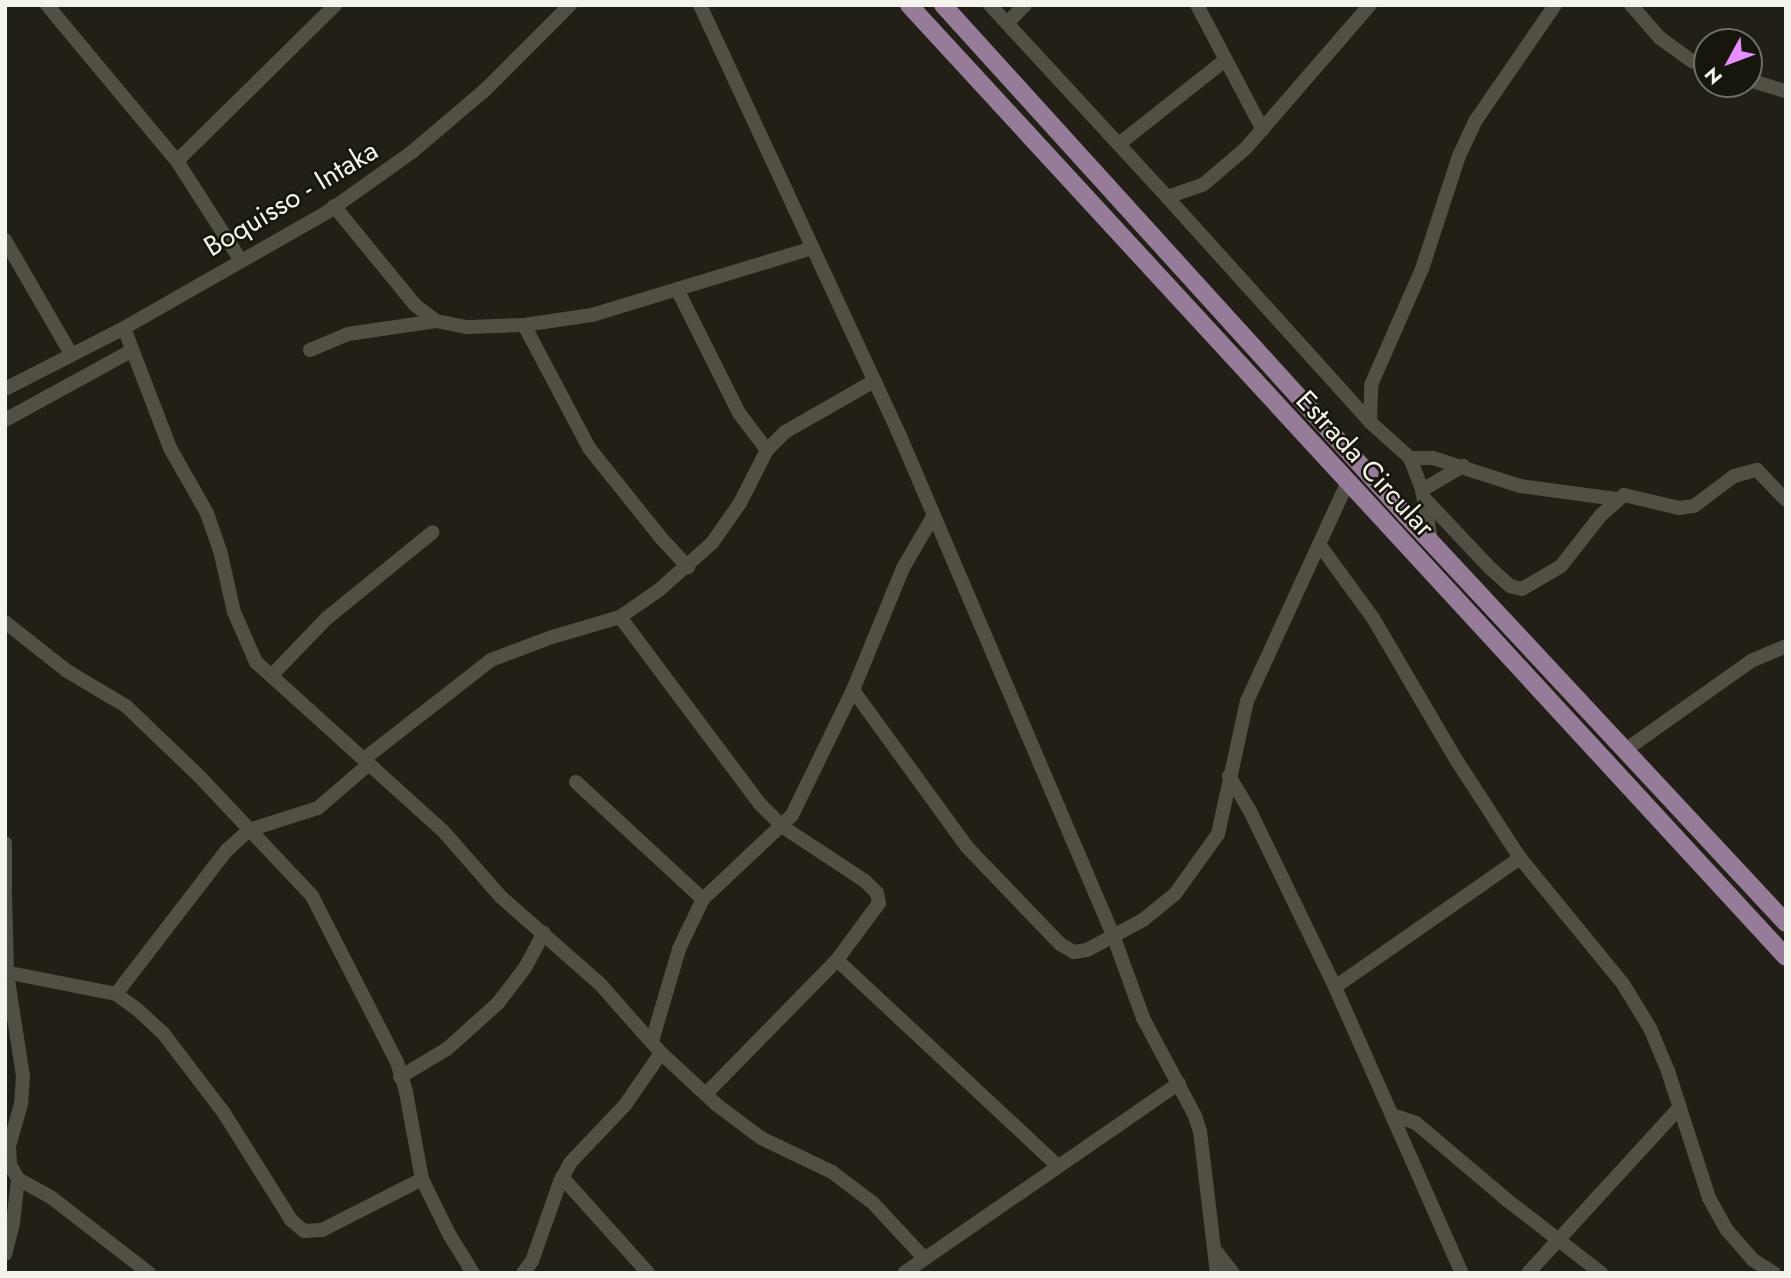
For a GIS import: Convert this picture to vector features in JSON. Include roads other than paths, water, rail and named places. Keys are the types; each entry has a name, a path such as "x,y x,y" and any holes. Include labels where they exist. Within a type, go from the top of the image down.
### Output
{"main road":[{"name":"Estrada Circular","path":"909,5 1347,484 1786,957"},
{"name":"Estrada Circular","path":"943,5 1624,751 1786,923"}],"street":[{"path":"47,5 177,161 240,259"},
{"path":"177,161 335,5"},
{"name":"Boquisso - Intaka","path":"5,389 124,328 334,206 433,134 486,89 570,5"},
{"path":"700,5 934,515 1113,935 1143,1018 1179,1083 1200,1131 1217,1273"},
{"path":"990,5 1370,422 1410,458 1423,494 1431,539"},
{"path":"1007,23 1025,5"},
{"path":"1197,5 1264,130"},
{"path":"1167,197 1204,184 1221,172 1264,130 1370,5"},
{"path":"1370,422 1371,385 1422,269 1459,156 1502,79 1555,5"},
{"path":"1631,5 1660,38 1693,61"},
{"path":"1119,144 1225,60"},
{"path":"1763,84 1786,90"},
{"path":"334,206 415,304 436,321"},
{"path":"5,240 71,354"},
{"path":"310,350 348,334 436,321 468,327 524,325 592,316 812,248"},
{"path":"677,289 739,413 767,450"},
{"path":"524,325 589,448 652,527 688,566"},
{"path":"124,328 170,448 207,513 220,550 234,612 257,662 444,832 500,897 600,984 657,1047 706,1094 752,1132 832,1172 873,1203 925,1259"},
{"path":"5,420 131,351"},
{"path":"116,994 227,850 249,830 317,808 366,762 491,660 541,640 620,617 645,601 712,543 740,503 767,450 797,423 874,381"},
{"path":"1346,395 1371,385"},
{"path":"1410,458 1433,458 1520,486 1616,499"},
{"path":"1423,494 1464,466"},
{"path":"1423,494 1490,568 1510,586 1522,589 1561,566 1616,499 1625,495 1679,508 1694,506 1734,476 1757,470 1786,500"},
{"path":"853,690 967,847 1060,944 1074,952 1087,950 1143,920 1175,894 1218,834 1229,776 1251,691 1347,484"},
{"path":"523,1273 532,1261 562,1177 570,1163 625,1105 657,1047 679,949 703,899 783,827 803,796 853,690 903,568 934,515"},
{"path":"271,676 327,618 433,532"},
{"path":"1320,544 1373,618 1457,761 1520,858 1623,984 1650,1028 1668,1071 1709,1198 1727,1230 1753,1259 1774,1273"},
{"path":"620,617 743,783 783,827 877,893 879,903 836,960 706,1094"},
{"path":"5,622 66,671 126,706 312,896 392,1051 406,1092 422,1179 473,1273"},
{"path":"1624,751 1751,661 1786,646"},
{"path":"1229,776 1250,811 1335,987 1462,1273"},
{"path":"576,782 703,899"},
{"path":"5,844 6,972 23,1076 21,1104 7,1144 10,1165 18,1179 52,1198 149,1273"},
{"path":"1335,987 1520,858"},
{"path":"400,1077 447,1049 498,1003 525,968 544,933"},
{"path":"836,960 1056,1166"},
{"path":"6,972 116,994 163,1033 223,1113 291,1220 304,1231 322,1230 422,1179"},
{"path":"904,1273 1179,1083"},
{"path":"1528,1273 1679,1108"},
{"path":"1394,1115 1416,1124 1601,1273"},
{"path":"562,1177 648,1273"},
{"path":"5,1254 13,1223 18,1179"},
{"path":"1214,1249 1233,1273"}]}
